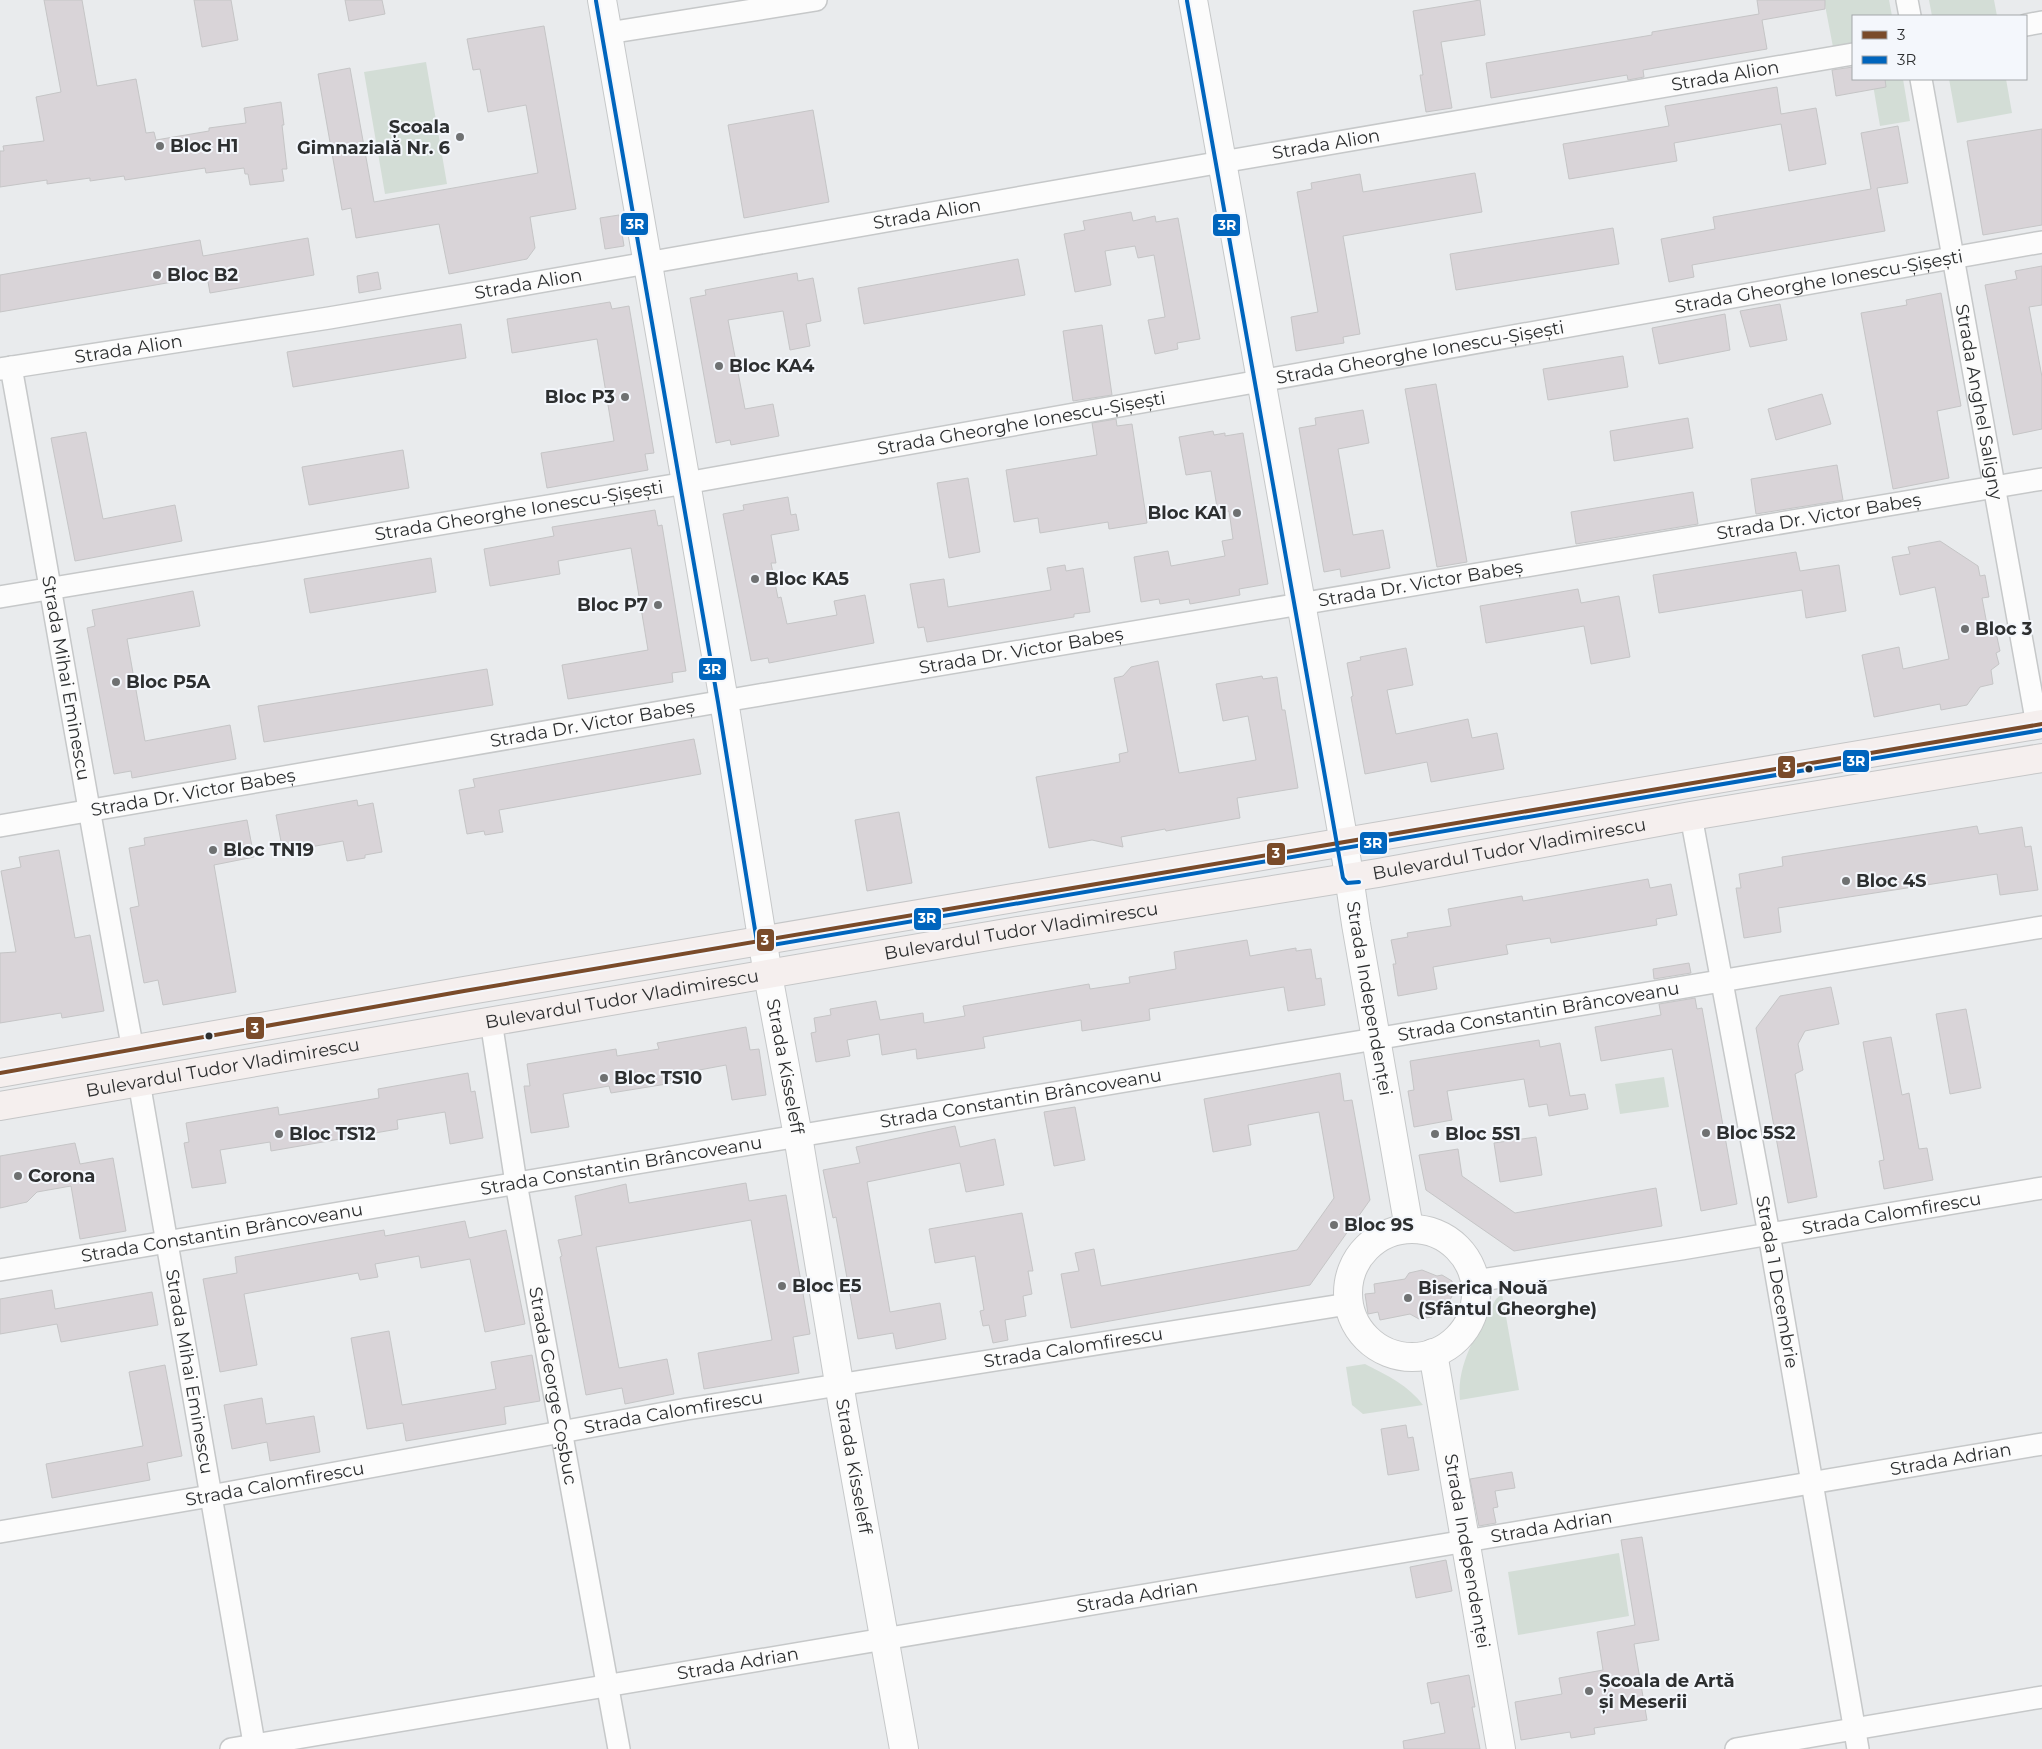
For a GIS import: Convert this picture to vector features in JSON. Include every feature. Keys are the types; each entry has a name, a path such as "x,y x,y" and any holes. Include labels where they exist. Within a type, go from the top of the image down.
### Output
{"main road":[{"name":"Bulevardul Tudor Vladimirescu","path":"0,1073 464,991 2040,725"},
{"name":"Bulevardul Tudor Vladimirescu","path":"0,1106 1012,932 1349,878 1691,816 2042,758"}],"street":[{"name":"Strada Kisseleff","path":"602,0 724,701 768,975 798,1136 839,1385 904,1749"},
{"path":"608,33 816,0"},
{"name":"Strada Independenței","path":"1193,0 1344,843 1375,1040 1409,1228"},
{"path":"1907,0 1910,15"},
{"path":"2027,25 2042,22"},
{"name":"Strada Alion","path":"5,368 329,318 648,264 1222,162 1852,54"},
{"name":"Strada Anghel Saligny","path":"1921,80 1994,488 2040,725"},
{"name":"Strada Gheorghe Ionescu-Șișești","path":"0,597 686,483 2042,242"},
{"name":"Strada Mihai Eminescu","path":"5,368 51,589 88,810 133,1050"},
{"name":"Strada Dr. Victor Babeș","path":"0,826 724,701 2042,479"},
{"name":"Strada 1 Decembrie","path":"1691,816 1769,1234 1856,1739"},
{"name":"Strada Constantin Brâncoveanu","path":"0,1270 2042,927"},
{"name":"Strada George Coșbuc","path":"491,1021 516,1183 619,1749"},
{"name":"Strada Mihai Eminescu","path":"139,1082 255,1747"},
{"name":"Strada Calomfirescu","path":"1475,1281 2042,1188"},
{"path":"1409,1228 1427,1230 1444,1237 1458,1248 1469,1264 1475,1281 1476,1299 1471,1317 1462,1333 1449,1345 1433,1353 1411,1357 1389,1353 1370,1341 1356,1324 1348,1304 1348,1282 1355,1262 1369,1244 1388,1233 1409,1228"},
{"name":"Strada Calomfirescu","path":"0,1532 561,1432 839,1385 1348,1304"},
{"name":"Strada Independenței","path":"1433,1353 1501,1749"},
{"name":"Strada Adrian","path":"231,1749 255,1747 608,1684 2042,1444"},
{"path":"1736,1749 1856,1739 2042,1698"}],"shaded area":[{"path":"1824,0 1889,0 1892,15 1852,15 1852,44 1833,47"},
{"path":"1929,0 1994,0 1997,15 1932,15"},
{"path":"426,62 447,184 385,194 364,72"},
{"path":"1872,80 1903,80 1910,121 1880,126"},
{"path":"1949,80 2006,80 2012,113 1957,123"},
{"path":"1664,1077 1669,1107 1620,1114 1615,1084"},
{"path":"1502,1294 1519,1390 1460,1400 1462,1373 1470,1347 1496,1299"},
{"path":"1365,1364 1404,1387 1423,1405 1363,1414 1352,1405 1346,1367"},
{"path":"1619,1553 1629,1616 1518,1635 1508,1572"}],"building":[{"path":"44,0 82,0 97,86 136,79 146,133 154,132 156,140 209,131 209,128 246,123 244,108 281,102 287,169 282,169 284,181 250,185 248,174 245,174 244,168 206,173 205,168 125,180 124,176 90,181 90,178 47,184 47,180 0,187 0,151 4,151 3,146 44,141 36,97 61,92"},
{"path":"194,0 231,0 238,40 202,47"},
{"path":"345,0 382,0 385,14 349,21"},
{"path":"1480,0 1485,35 1441,42 1452,108 1426,112 1420,75 1423,75 1413,11"},
{"path":"1757,0 1825,0 1825,9 1762,20 1767,49 1643,70 1644,77 1628,80 1627,75 1491,98 1486,63 1652,35 1652,32 1759,14"},
{"path":"544,26 576,209 530,217 535,248 527,259 449,274 439,224 356,238 351,208 342,210 318,74 350,68 374,202 538,173 526,105 488,112 480,69 473,70 467,39"},
{"path":"1852,67 1852,80 1885,80 1886,87 1836,96 1832,70"},
{"path":"1777,87 1781,114 1816,108 1826,164 1789,171 1781,124 1674,143 1677,161 1569,179 1563,144 1669,126 1665,106"},
{"path":"813,110 829,202 744,218 728,125"},
{"path":"1898,126 1908,183 1877,188 1885,231 1692,265 1694,277 1669,282 1661,239 1715,229 1713,217 1871,189 1861,133"},
{"path":"2042,129 2042,225 1983,235 1967,141"},
{"path":"1475,173 1482,212 1343,236 1360,334 1343,337 1344,343 1296,351 1291,317 1318,312 1297,192 1312,189 1311,183 1360,174 1363,192"},
{"path":"1131,212 1133,221 1155,216 1156,222 1178,218 1200,339 1177,343 1178,349 1155,354 1148,320 1165,317 1154,255 1138,258 1135,246 1105,251 1111,285 1075,292 1064,234 1085,230 1083,221"},
{"path":"619,215 624,246 605,249 600,218"},
{"path":"1613,228 1619,264 1456,290 1450,254"},
{"name":"Bloc B2","path":"308,238 314,275 210,293 207,276 0,312 0,275 200,240 203,256"},
{"path":"1018,259 1025,295 864,324 858,288"},
{"path":"2042,266 2042,305 2029,307 2042,377 2042,429 2013,435 1985,285 2017,279 2015,271"},
{"path":"378,272 381,289 359,293 357,276"},
{"name":"Bloc KA4","path":"797,273 798,281 813,278 821,321 806,324 810,346 790,350 783,311 728,320 745,409 773,404 779,436 731,445 730,440 716,443 690,298 706,295 705,290"},
{"path":"1941,293 1961,406 1937,411 1949,478 1893,489 1861,313 1907,305 1906,300"},
{"name":"Bloc P3","path":"610,302 612,309 629,306 654,453 645,454 648,470 547,488 541,453 614,441 597,339 512,353 507,319"},
{"path":"1780,304 1787,340 1750,347 1740,311"},
{"path":"1725,314 1730,350 1659,364 1652,328"},
{"path":"461,324 466,358 293,387 287,352"},
{"path":"1102,325 1112,395 1073,401 1063,331"},
{"path":"1623,356 1628,387 1548,400 1543,369"},
{"path":"1436,384 1467,562 1437,567 1405,389"},
{"path":"1822,394 1831,424 1776,440 1768,409"},
{"path":"1363,410 1369,443 1338,449 1353,535 1383,530 1390,568 1341,577 1340,569 1324,572 1299,428 1316,425 1315,418"},
{"path":"1688,418 1693,448 1614,461 1610,431"},
{"path":"1116,419 1117,426 1132,424 1147,523 1109,529 1108,522 1040,533 1038,518 1014,522 1006,470 1097,455 1092,423"},
{"name":"Bloc KA1","path":"1213,431 1214,435 1225,433 1225,436 1243,433 1268,584 1239,589 1240,595 1190,604 1189,599 1160,604 1159,599 1141,602 1134,557 1168,551 1171,566 1225,556 1222,541 1233,539 1229,511 1218,513 1211,471 1186,475 1179,437"},
{"path":"86,432 103,519 175,505 182,541 75,561 51,438"},
{"path":"403,450 409,488 309,505 302,467"},
{"path":"1837,465 1843,500 1756,514 1751,479"},
{"path":"968,478 980,552 949,558 937,483"},
{"path":"1693,492 1698,524 1576,544 1571,512"},
{"name":"Bloc KA5","path":"788,497 791,515 796,514 799,530 771,535 776,563 771,563 778,598 781,597 787,624 837,615 834,601 865,595 874,643 769,663 768,658 751,661 723,514 744,510 743,505"},
{"name":"Bloc P7","path":"655,510 658,526 662,525 686,671 672,673 673,682 568,699 562,665 648,650 631,548 558,561 560,574 490,586 484,549 554,536 552,527"},
{"name":"Bloc 3","path":"1940,541 1978,566 1980,576 1985,575 1989,597 1982,598 1988,630 1995,628 2000,651 1996,653 1999,664 1991,670 1993,684 1980,687 1967,705 1941,710 1940,704 1874,717 1862,655 1899,647 1903,669 1949,659 1935,587 1900,595 1892,557 1910,554 1908,547"},
{"path":"1796,552 1800,571 1839,565 1846,611 1806,618 1802,590 1659,613 1653,575"},
{"path":"431,558 436,592 310,613 304,579"},
{"path":"1065,565 1066,571 1083,568 1090,612 1074,614 1074,617 927,642 924,627 918,628 910,584 944,579 948,607 1051,590 1047,568"},
{"path":"1578,589 1581,603 1619,596 1630,657 1591,664 1584,626 1486,643 1480,606"},
{"name":"Bloc P5A","path":"193,591 200,626 127,639 145,741 230,725 236,759 132,778 131,771 114,774 87,628 95,626 92,610"},
{"path":"1406,648 1413,685 1387,690 1396,734 1468,719 1472,738 1497,733 1504,769 1431,782 1427,762 1365,774 1347,663 1361,660 1360,657"},
{"path":"1158,661 1179,773 1256,760 1248,716 1223,721 1216,684 1262,676 1263,679 1277,677 1282,710 1285,710 1298,788 1237,798 1240,818 1121,837 1123,847 1092,840 1049,848 1036,777 1120,762 1119,754 1128,752 1114,678 1123,676 1131,667"},
{"path":"487,669 493,705 264,742 258,706"},
{"path":"694,739 701,774 499,810 503,832 485,835 484,831 467,834 459,790 475,787 473,779"},
{"path":"357,800 358,806 373,803 382,852 365,855 365,858 347,861 343,841 283,852 276,815"},
{"path":"899,812 912,883 867,891 855,820"},
{"path":"247,820 254,857 214,865 236,992 163,1005 158,980 144,983 130,908 139,906 129,848 145,845 144,838"},
{"name":"Bloc 4S","path":"1977,826 1979,834 2022,827 2025,847 2031,846 2038,890 2000,895 1997,874 1778,908 1781,932 1744,938 1736,888 1741,888 1739,874 1783,866 1782,857"},
{"path":"59,850 75,938 90,935 104,1011 62,1018 61,1013 0,1023 0,953 16,952 1,871 21,867 19,857"},
{"path":"1648,879 1650,888 1671,884 1677,915 1656,919 1657,925 1551,943 1550,938 1506,945 1508,954 1433,967 1437,989 1398,996 1393,964 1396,964 1391,940 1408,937 1407,933 1451,926 1448,909 1522,896 1523,901"},
{"path":"1247,940 1250,956 1296,948 1296,951 1311,949 1316,979 1321,978 1325,1005 1288,1011 1284,987 1149,1009 1150,1020 1082,1031 1081,1020 983,1037 985,1048 917,1059 916,1049 882,1055 879,1034 847,1040 850,1056 816,1062 811,1033 816,1032 814,1018 831,1015 830,1009 876,1001 880,1020 923,1013 924,1023 965,1016 963,1006 1089,984 1090,989 1130,983 1129,977 1176,969 1174,952"},
{"path":"1689,963 1691,973 1654,979 1653,969"},
{"path":"1831,987 1839,1024 1805,1031 1798,1044 1803,1070 1795,1074 1817,1197 1788,1203 1756,1028 1780,996"},
{"name":"Bloc 5S2","path":"1695,998 1697,1009 1702,1008 1737,1204 1701,1211 1672,1049 1601,1061 1595,1027 1661,1015 1659,1004"},
{"path":"1966,1009 1981,1088 1950,1094 1936,1014"},
{"name":"Bloc TS10","path":"746,1027 750,1050 759,1049 766,1095 732,1100 726,1065 678,1074 679,1082 611,1093 609,1086 563,1094 569,1127 531,1133 524,1086 530,1086 527,1064 616,1049 617,1056 659,1049 657,1043"},
{"path":"1891,1037 1902,1095 1909,1093 1919,1149 1927,1148 1933,1180 1884,1189 1879,1161 1884,1160 1863,1042"},
{"path":"1539,1040 1540,1047 1560,1043 1570,1096 1585,1094 1588,1109 1549,1116 1547,1104 1529,1107 1524,1079 1447,1091 1452,1120 1414,1127 1408,1091 1414,1090 1410,1061"},
{"name":"Bloc TS12","path":"468,1073 471,1092 475,1091 483,1138 450,1144 445,1112 397,1120 398,1129 271,1151 270,1142 220,1150 226,1183 192,1188 184,1143 189,1142 186,1123 278,1107 279,1115 379,1098 378,1089"},
{"name":"Bloc 9S","path":"1340,1073 1344,1101 1352,1100 1370,1200 1310,1285 1071,1328 1061,1274 1079,1271 1075,1253 1094,1249 1101,1286 1297,1250 1334,1198 1319,1112 1248,1125 1251,1145 1213,1152 1204,1099"},
{"path":"1075,1107 1085,1160 1054,1166 1044,1112"},
{"path":"955,1126 960,1147 995,1139 1004,1185 966,1192 960,1163 867,1182 890,1312 940,1303 946,1339 896,1349 893,1333 858,1339 836,1217 833,1218 823,1170 860,1163 856,1147"},
{"path":"1536,1137 1542,1175 1500,1182 1494,1143"},
{"path":"75,1143 80,1164 113,1158 126,1231 80,1239 71,1186 37,1192 27,1202 0,1208 0,1156"},
{"name":"Bloc 5S1","path":"1458,1149 1462,1176 1515,1213 1656,1188 1662,1226 1514,1251 1426,1190 1419,1155"},
{"path":"746,1183 749,1201 786,1195 810,1334 793,1337 799,1373 704,1389 698,1353 772,1340 751,1220 596,1247 619,1368 667,1359 674,1394 625,1404 622,1388 586,1395 558,1240 582,1235 575,1196 626,1184 629,1203"},
{"path":"1022,1213 1033,1271 1028,1271 1032,1294 1023,1296 1026,1316 1005,1320 1008,1340 993,1343 989,1325 983,1326 980,1311 984,1310 975,1256 935,1263 929,1229"},
{"path":"465,1221 469,1238 506,1230 525,1324 485,1332 470,1259 421,1268 419,1256 375,1264 378,1277 360,1280 358,1273 244,1294 257,1365 220,1372 203,1279 237,1273 235,1257 384,1230 385,1236"},
{"name":"Biserica Nouă (Sfântul Gheorghe)","path":"1422,1270 1437,1276 1442,1275 1452,1281 1454,1292 1449,1302 1443,1303 1432,1317 1419,1319 1410,1314 1380,1320 1378,1312 1368,1314 1365,1294 1375,1293 1374,1284 1405,1279 1409,1273"},
{"path":"52,1290 55,1309 152,1292 158,1325 61,1342 57,1324 0,1334 0,1299"},
{"path":"389,1331 402,1405 496,1389 491,1362 532,1355 540,1401 504,1407 506,1424 406,1441 403,1423 367,1429 351,1338"},
{"path":"165,1365 182,1456 147,1463 150,1480 52,1498 46,1464 143,1446 129,1372"},
{"path":"262,1398 266,1424 314,1416 320,1452 270,1461 267,1442 232,1449 224,1405"},
{"path":"1406,1425 1408,1438 1413,1437 1419,1470 1388,1475 1381,1429"},
{"path":"1512,1472 1515,1488 1495,1491 1498,1507 1493,1508 1496,1523 1479,1526 1470,1479"},
{"path":"1642,1537 1659,1640 1634,1644 1647,1720 1594,1728 1595,1734 1571,1738 1570,1732 1521,1740 1515,1702 1562,1694 1559,1678 1603,1670 1597,1632 1635,1625 1621,1540"},
{"path":"1446,1560 1452,1591 1416,1598 1410,1567"},
{"path":"1469,1675 1475,1707 1472,1707 1480,1749 1404,1749 1403,1741 1445,1733 1439,1702 1431,1704 1427,1683"}],"transit line":[{"name":"3R","path":"596,1 718,702 757,942 760,947 2042,730"},
{"name":"3R","path":"1187,1 1343,878 1347,883 1359,882"},
{"name":"3","path":"0,1073 464,991 2042,724"}],"place":[{"name":"Școala Gimnazială Nr. 6","path":"460,137"},
{"name":"Bloc H1","path":"160,146"},
{"name":"Bloc B2","path":"157,275"},
{"name":"Bloc KA4","path":"719,366"},
{"name":"Bloc P3","path":"625,397"},
{"name":"Bloc KA1","path":"1237,513"},
{"name":"Bloc KA5","path":"755,579"},
{"name":"Bloc P7","path":"658,605"},
{"name":"Bloc 3","path":"1965,629"},
{"name":"Bloc P5A","path":"116,682"},
{"name":"Bloc TN19","path":"213,850"},
{"name":"Bloc 4S","path":"1846,881"},
{"name":"Bloc TS10","path":"604,1078"},
{"name":"Bloc 5S2","path":"1706,1133"},
{"name":"Bloc TS12","path":"279,1134"},
{"name":"Bloc 5S1","path":"1435,1134"},
{"name":"Corona","path":"18,1176"},
{"name":"Bloc 9S","path":"1334,1225"},
{"name":"Bloc E5","path":"782,1286"},
{"name":"Biserica Nouă (Sfântul Gheorghe)","path":"1408,1298"},
{"name":"Școala de Artă și Meserii","path":"1589,1691"}]}
